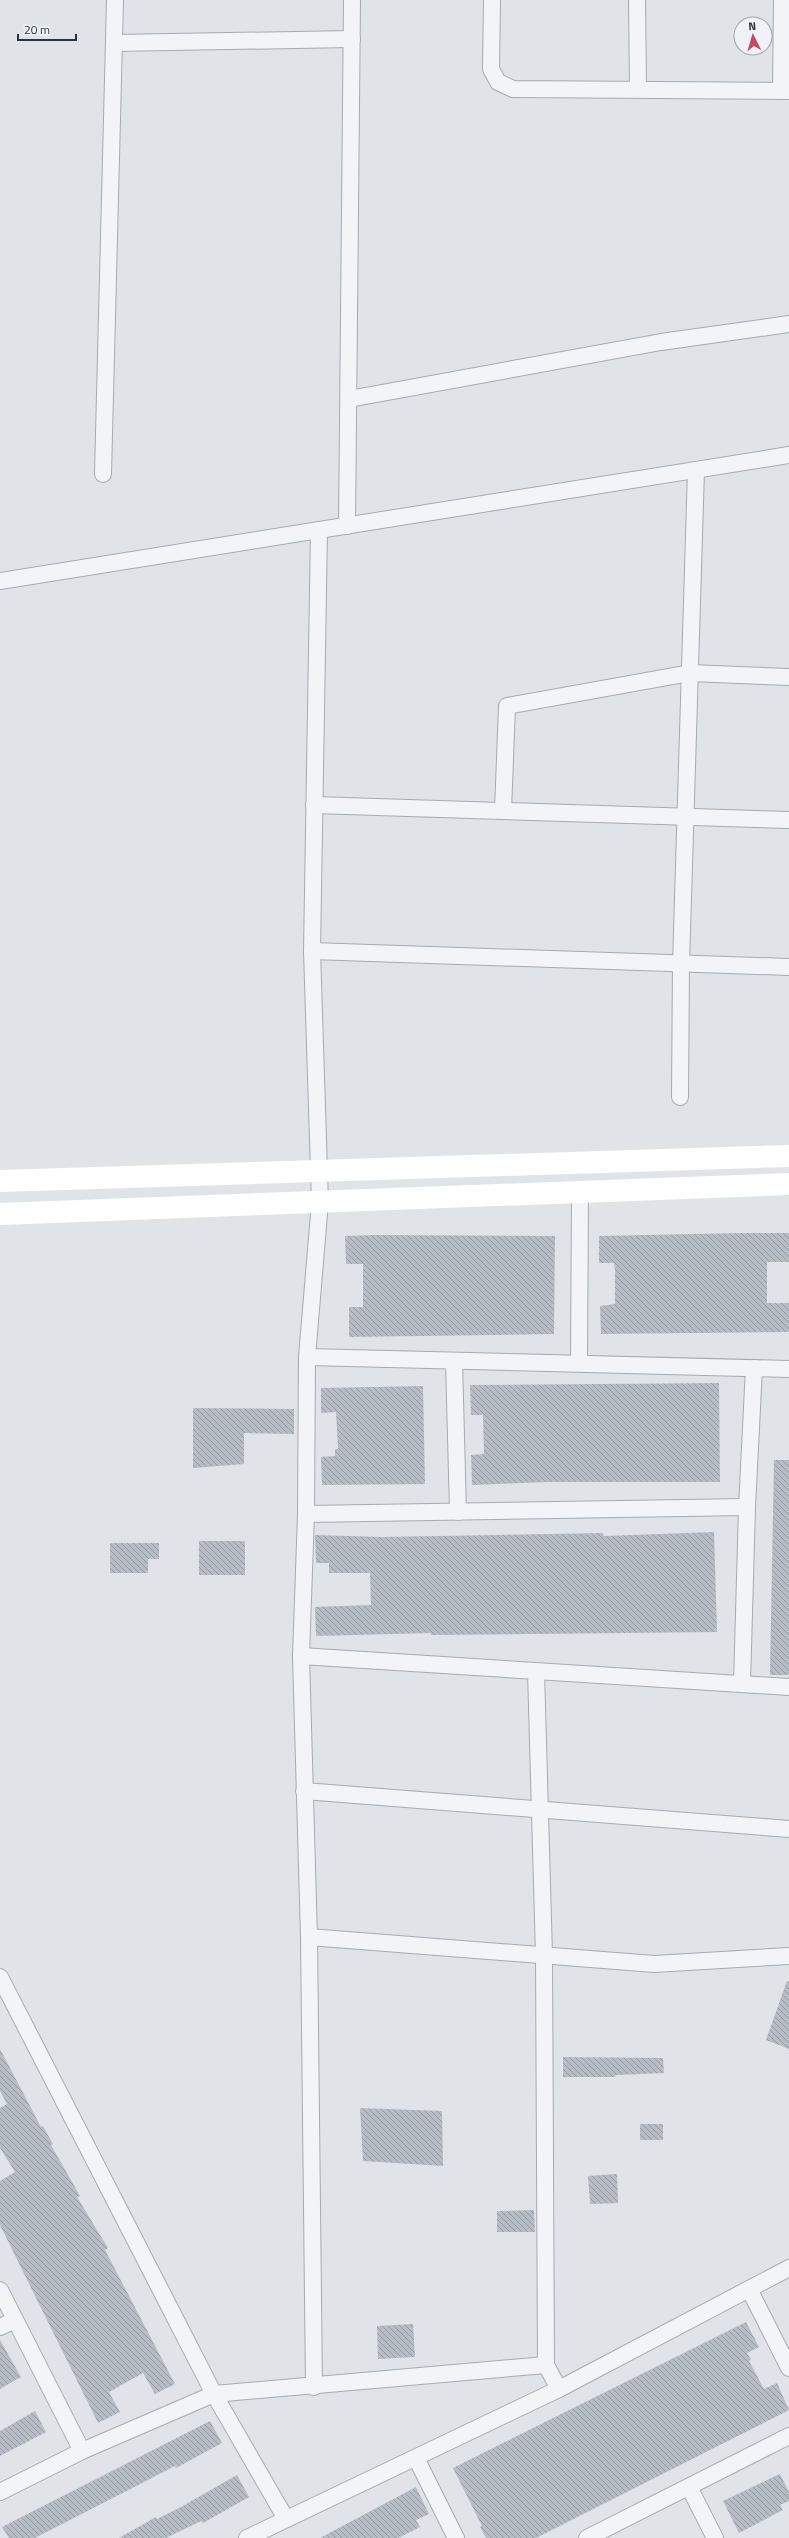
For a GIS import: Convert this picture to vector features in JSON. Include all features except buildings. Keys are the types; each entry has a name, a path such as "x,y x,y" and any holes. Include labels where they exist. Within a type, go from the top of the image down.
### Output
{"street":[{"path":"103,474 115,0"},
{"path":"347,526 352,0"},
{"path":"492,0 491,69 498,82 513,89 638,88 785,91 782,0"},
{"path":"637,0 638,88"},
{"path":"114,43 352,39"},
{"path":"349,399 661,342 789,324"},
{"path":"0,581 789,455"},
{"path":"680,1097 681,964 696,470"},
{"path":"314,2387 309,1937 300,1656 306,1514 307,1357 320,1202 312,951 318,530"},
{"path":"503,811 507,706 690,673 789,677"},
{"path":"314,805 789,820"},
{"path":"312,951 789,967"},
{"path":"0,1181 789,1156"},
{"path":"0,1214 789,1184"},
{"path":"579,1363 580,1192"},
{"path":"307,1357 789,1369"},
{"path":"454,1360 458,1512"},
{"path":"742,1684 747,1507 754,1368"},
{"path":"306,1514 747,1507"},
{"path":"300,1656 789,1687"},
{"path":"536,1671 544,1956 546,2365 559,2389"},
{"path":"304,1791 789,1829"},
{"path":"309,1937 654,1964 789,1956"},
{"path":"0,1976 214,2394 286,2519"},
{"path":"247,2538 559,2389 789,2268"},
{"path":"749,2289 789,2368"},
{"path":"0,2290 82,2451"},
{"path":"0,2327 15,2320"},
{"path":"0,2492 82,2451 214,2394 314,2387 546,2365"},
{"path":"587,2538 789,2436"},
{"path":"416,2458 456,2538"},
{"path":"689,2486 715,2538"}]}
